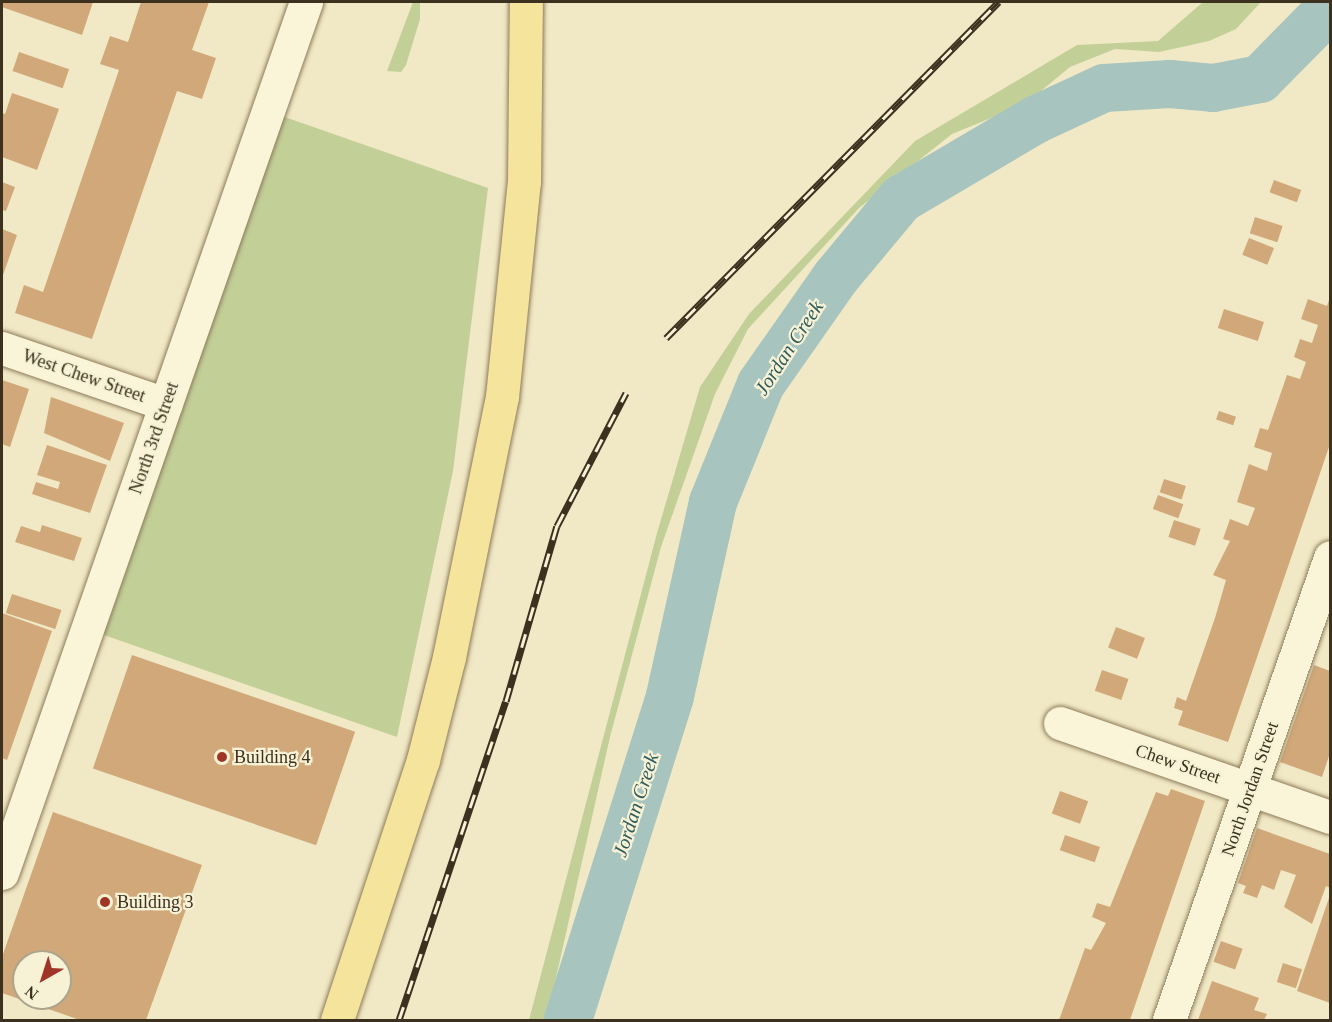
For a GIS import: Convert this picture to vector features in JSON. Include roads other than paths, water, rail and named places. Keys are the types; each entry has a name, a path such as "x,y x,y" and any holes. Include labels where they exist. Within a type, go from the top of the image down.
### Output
{"main road":[{"path":"337,1020 423,760 449,657 502,397 524,182 526,2"}],"street":[{"name":"North 3rd Street","path":"2,873 306,2"},
{"name":"West Chew Street","path":"2,348 166,404"},
{"name":"North Jordan Street","path":"1169,1020 1328,571"},
{"name":"Chew Street","path":"1060,723 1330,817"}],"waterway":[{"name":"Jordan Creek","path":"568,1020 670,696 713,502 761,384 836,277 901,199 1035,120 1104,88 1170,84 1213,88 1260,79 1330,8"}],"railway":[{"path":"666,338 999,2"},
{"path":"399,1020 506,701 557,526 626,393"}],"place":[{"name":"Building 4","path":"222,757"},
{"name":"Building 3","path":"105,902"}]}
